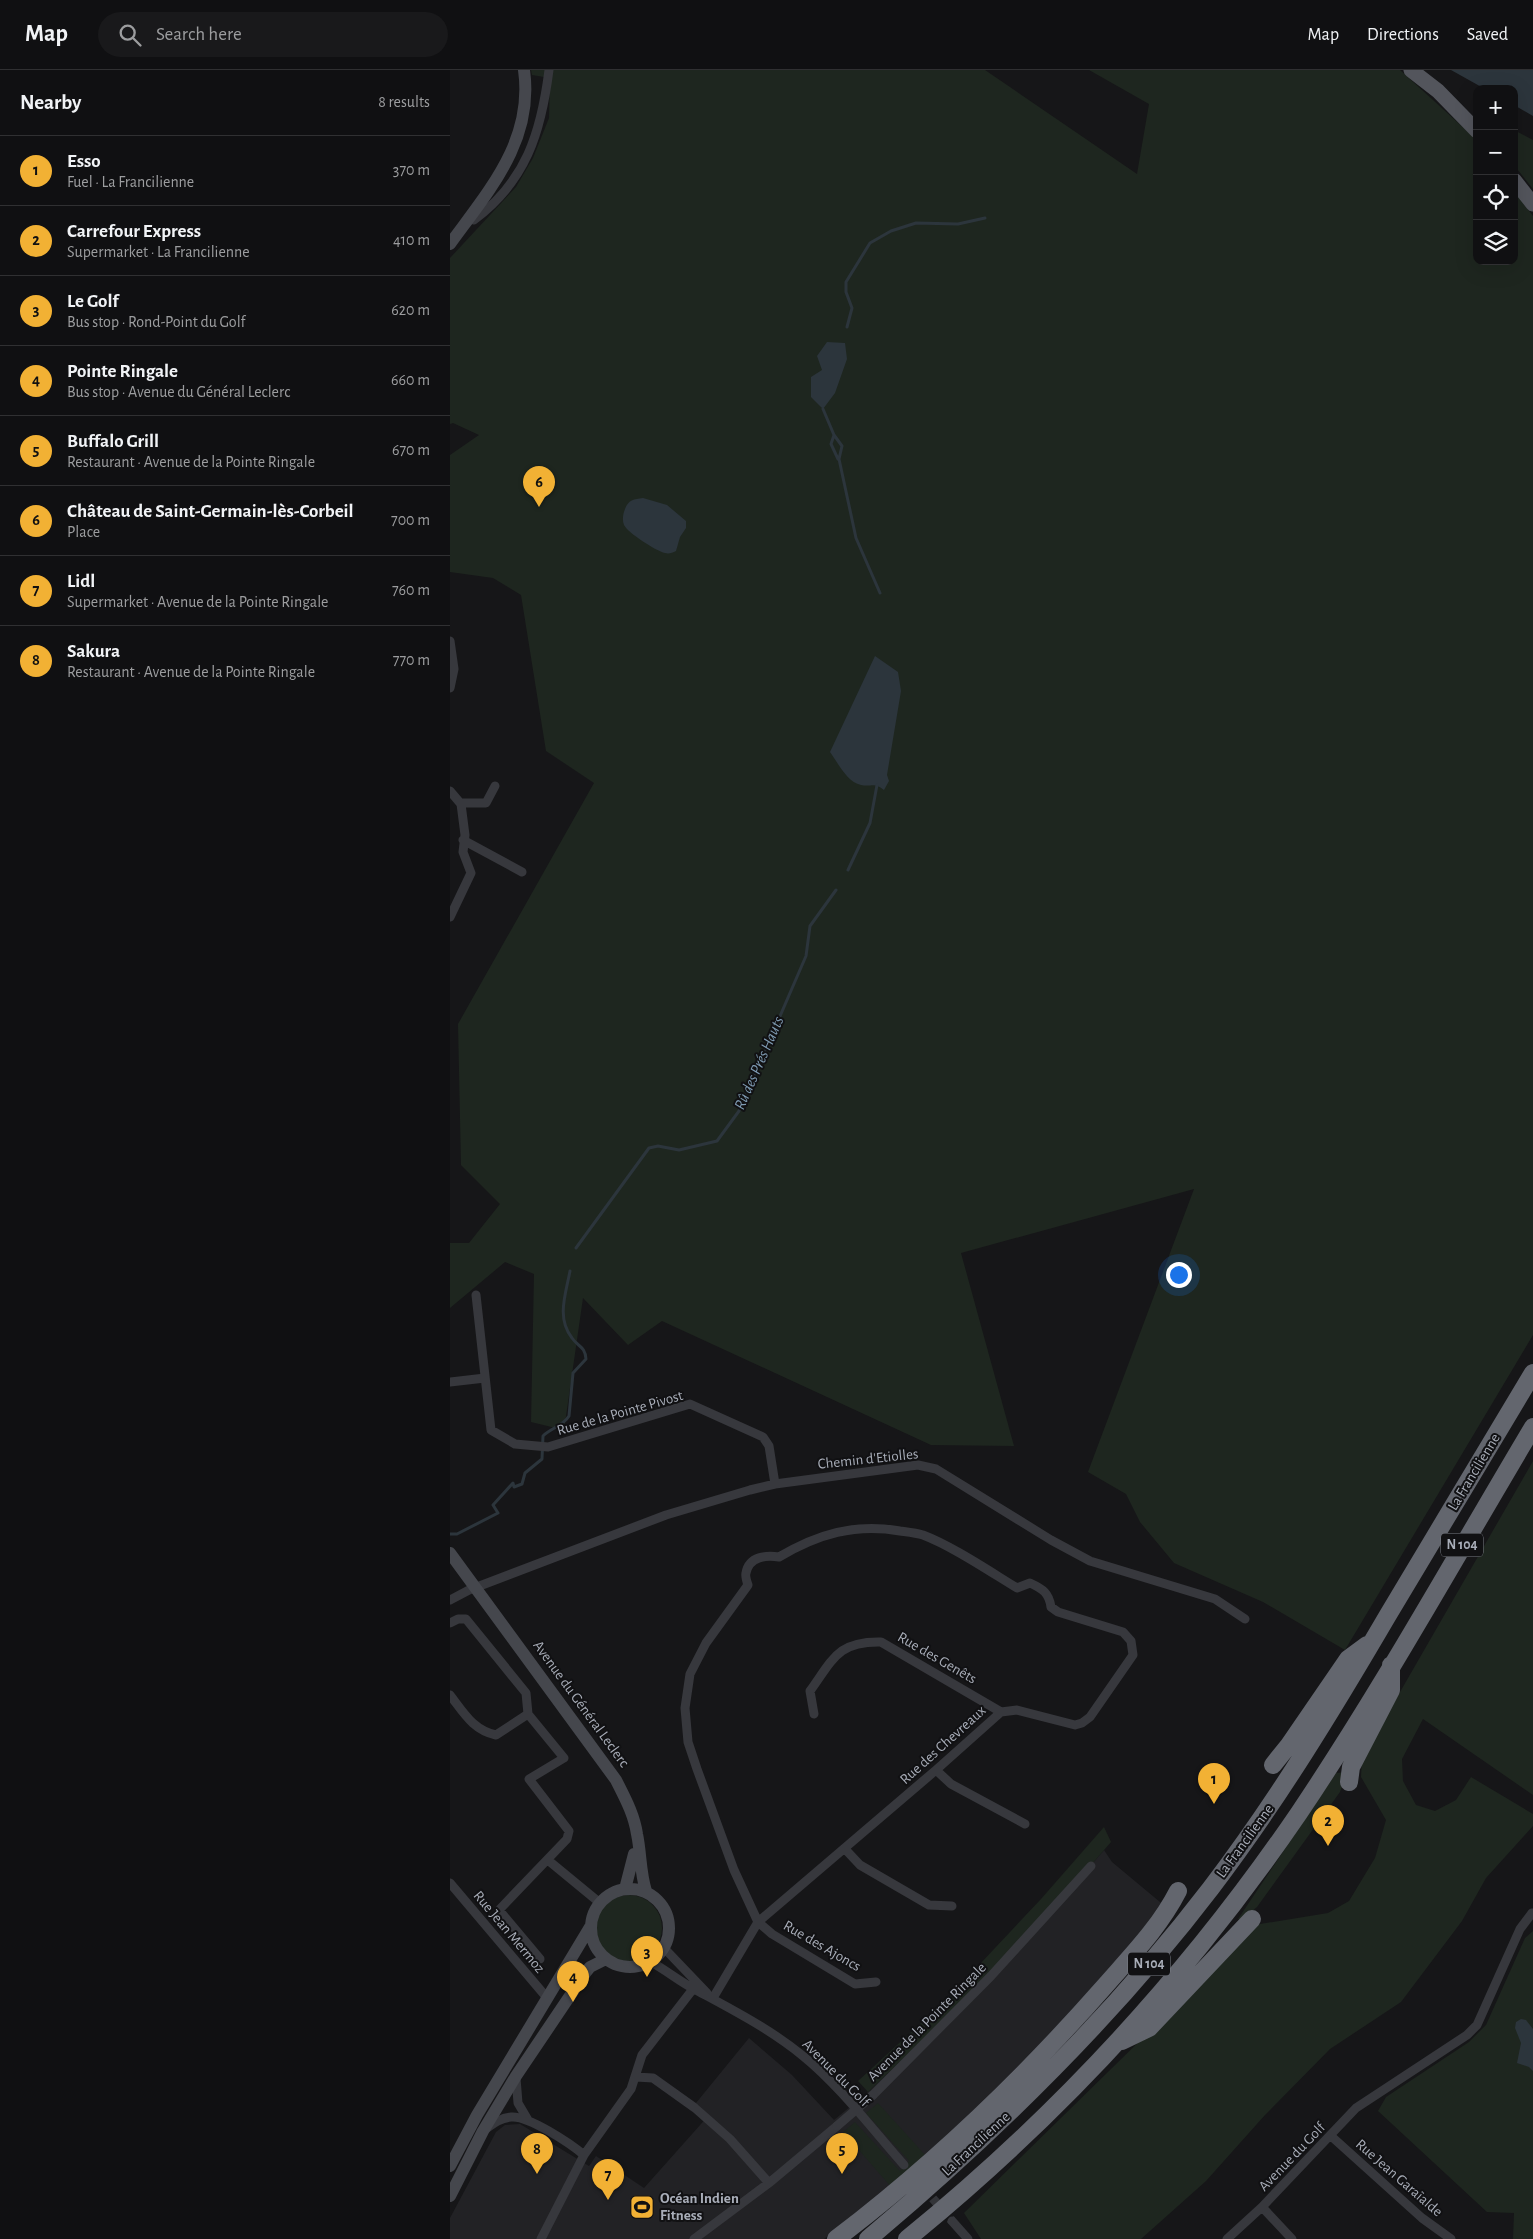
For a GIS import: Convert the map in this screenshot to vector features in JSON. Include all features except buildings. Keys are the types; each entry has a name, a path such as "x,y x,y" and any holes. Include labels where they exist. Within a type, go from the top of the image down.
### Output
{"highway":[{"name":"La Francilienne","path":"868,2239 939,2179 1009,2114 1080,2041 1149,1964 1210,1889 1273,1802 1332,1710 1533,1373"},
{"name":"La Francilienne","path":"907,2239 956,2199 1032,2130 1113,2046 1162,1991 1237,1898 1298,1813 1391,1664 1533,1427"},
{"path":"1273,1765 1289,1745 1348,1659 1373,1640"},
{"path":"1349,1782 1351,1767 1391,1690 1391,1664"},
{"path":"836,2239 970,2126 1015,2082 1071,2024 1161,1922 1178,1891"},
{"path":"1113,2046 1149,2028 1252,1920"}],"main road":[{"path":"450,244 510,158 519,137 526,103 524,70"},
{"path":"1411,70 1438,91 1476,130"},
{"path":"1518,185 1533,204"},
{"name":"Avenue du Général Leclerc","path":"450,1553 472,1589 612,1783 626,1812 634,1850 634,1858 626,1889"},
{"name":"Avenue du Général Leclerc","path":"450,1564 472,1589 616,1780 638,1834 641,1876 646,1891"},
{"path":"450,2166 477,2115 590,1927 592,1916 600,1902 608,1895 626,1889 646,1891 659,1901 666,1911 669,1923 669,1936 664,1948 650,1962 636,1967 620,1966 606,1960 598,1951 593,1941 590,1927"},
{"path":"450,2196 483,2131 516,2076 586,1972 590,1967 606,1960"}],"street":[{"path":"469,218 474,220 491,207 508,188 521,167 540,124 549,70"},
{"path":"450,641 454,669 450,688"},
{"path":"460,803 486,803 495,786"},
{"path":"450,791 460,803 465,834 463,852 471,873 450,917"},
{"path":"463,840 522,872"},
{"path":"450,1382 485,1378 476,1295"},
{"name":"Rue de la Pointe Pivost","path":"485,1378 491,1430 515,1444 548,1447 690,1404 763,1436 769,1446 775,1484"},
{"name":"Chemin d'Etiolles","path":"450,1600 472,1589 666,1515 775,1484 918,1465 936,1469 1051,1540 1090,1561 1215,1599 1245,1619"},
{"name":"Rue des Chevreaux","path":"713,1998 758,1922 845,1849 1001,1712 1017,1710 1075,1725 1082,1723 1090,1717 1132,1655 1131,1642 1124,1632 1058,1612 1051,1607 1049,1597 1043,1589 1030,1583 1017,1588 970,1559 922,1535 882,1528 841,1530 799,1545 780,1557 768,1555 753,1560 746,1573 748,1585 706,1642 690,1674 685,1708 688,1742 697,1769 734,1870 758,1922"},
{"path":"450,1623 458,1619 466,1619 526,1693 528,1714 564,1758 529,1779 569,1831 567,1839 549,1861 500,1910 540,1959"},
{"name":"Rue des Genêts","path":"814,1714 810,1691 835,1656 847,1646 864,1642 881,1642 1001,1712"},
{"path":"450,1695 477,1728 486,1733 496,1735 528,1714"},
{"path":"936,1770 951,1784 1025,1824"},
{"path":"845,1849 860,1865 929,1906 952,1906"},
{"path":"549,1861 600,1902"},
{"name":"Avenue de la Pointe Ringale","path":"694,2239 769,2183 780,2171 873,2095 991,1976 1092,1866"},
{"name":"Rue Jean Mermoz","path":"450,1883 548,1999"},
{"name":"Avenue du Golf","path":"1227,2239 1262,2207 1356,2108 1466,2035 1477,2025 1520,1928 1532,1913"},
{"name":"Rue des Ajoncs","path":"758,1922 772,1934 855,1984 876,1982"},
{"path":"664,1948 713,1998"},
{"path":"650,1962 670,1972 693,1989 713,1998"},
{"path":"541,2239 584,2155 631,2089 642,2055 693,1989"},
{"name":"Avenue du Golf","path":"713,1998 770,2032 804,2056 829,2081 904,2165"},
{"path":"516,2076 518,2103 528,2120"},
{"path":"636,2077 653,2078 695,2108 730,2140 769,2183"},
{"path":"483,2131 498,2120 512,2116 528,2120 584,2155"},
{"name":"Rue Jean Garaïalde","path":"1331,2136 1422,2218 1451,2239"},
{"path":"1262,2207 1292,2239"},
{"path":"952,2221 968,2239"}],"shaded area":[{"path":"531,70 985,70 1137,174 1149,104 1089,70 1400,70 1473,136 1473,265 1518,265 1518,196 1533,216 1533,1335 1345,1650 1263,1602 1174,1563 1140,1522 1126,1494 1088,1472 1194,1189 961,1253 1014,1446 931,1445 662,1321 628,1345 583,1298 564,1430 531,1422 534,1274 505,1262 450,1308 450,1243 469,1243 500,1204 461,1165 458,1024 594,783 546,751 521,595 493,578 450,572 450,455 479,435 453,423 450,424 450,258 516,187 533,158 549,118 550,78 532,75"},
{"path":"1451,70 1533,70 1533,116 1518,107 1518,85 1478,85"},
{"path":"1518,132 1533,140 1533,189 1518,170"},
{"path":"827,342 845,343 847,359 835,393 823,409 811,397 811,377 822,370 817,356"},
{"path":"643,498 667,505 686,521 686,528 680,537 676,551 666,553 655,549 636,537 624,525 623,515 628,504"},
{"path":"875,656 898,672 901,691 887,775 889,781 884,790 878,786 861,785 851,780 843,772 830,752"},
{"path":"1533,1461 1533,1795 1423,1719 1402,1759 1403,1781 1416,1805 1435,1811 1456,1800 1471,1777 1533,1814 1533,1826 1486,1878 1462,1921 1401,2002 1330,2049 1265,2115 1206,2181 1141,2239 981,2239 964,2213 1157,2024 1254,1925 1328,1913 1349,1901 1375,1858 1386,1820 1361,1777 1362,1758"},
{"path":"1347,1772 1340,1792 1257,1907 1243,1919 1238,1919 1336,1773"},
{"path":"1104,1827 1111,1842 1021,1946 868,2092 858,2081 948,1998 1041,1899"},
{"path":"1104,1850 1112,1862 1166,1907 1011,2079 892,2188 824,2239 450,2239 450,2218 496,2132 505,2125 520,2124 589,2166 596,2156 644,2188 709,2115 696,2103 749,2038 792,2075 834,2120 868,2092 1021,1946"},
{"path":"622,1895 636,1895 648,1900 657,1909 662,1921 660,1941 653,1952 636,1961 622,1961 610,1956 601,1947 596,1935 596,1921 601,1909 610,1900"},
{"path":"1533,1931 1533,2239 1513,2239 1514,2213 1487,2212 1378,2111 1386,2097 1469,2042 1486,2025 1525,1938"},
{"path":"1521,2019 1526,2020 1533,2029 1533,2071 1529,2067 1517,2063 1521,2043 1515,2028 1516,2022"},
{"path":"878,2103 926,2156 892,2188 843,2132 855,2122 900,2171 909,2161 866,2113"}],"waterway":[{"name":"Rû des Prés Hauts","path":"847,327 852,308 846,292 846,282 870,243 891,231 916,223 958,224 985,218"},
{"name":"Rû des Prés Hauts","path":"823,409 834,435 842,446 839,459 856,538 880,593"},
{"name":"Rû des Prés Hauts","path":"834,435 831,444 838,459"},
{"name":"Rû des Prés Hauts","path":"848,870 870,823 877,785"},
{"name":"Rû des Prés Hauts","path":"576,1248 649,1148 658,1146 679,1150 717,1141 739,1111 806,956 810,926 836,890"},
{"name":"Rû des Prés Hauts","path":"450,1534 457,1534 498,1513 493,1505 513,1483 514,1487 522,1484 525,1473 542,1459 543,1436 564,1422 569,1416 573,1373 586,1359 583,1349 574,1341 564,1322 564,1305 570,1271"}],"tunnel":[{"path":"924,2188 952,2221"}],"place":[{"name":"Château de Saint-Germain-lès-Corbeil","path":"539,507"},
{"name":"Esso","path":"1214,1804"},
{"name":"Carrefour Express","path":"1328,1846"},
{"name":"Le Golf","path":"647,1977"},
{"name":"Pointe Ringale","path":"573,2002"},
{"name":"Sakura","path":"537,2174"},
{"name":"Buffalo Grill","path":"842,2174"},
{"name":"Lidl","path":"608,2200"},
{"name":"Océan Indien Fitness","path":"642,2207"}]}
